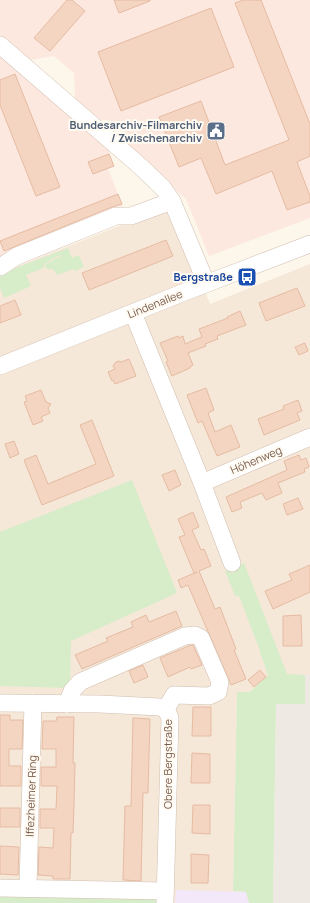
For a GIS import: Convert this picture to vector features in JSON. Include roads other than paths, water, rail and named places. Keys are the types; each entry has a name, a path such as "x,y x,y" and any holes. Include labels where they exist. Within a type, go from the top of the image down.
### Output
{"street":[{"path":"0,44 140,166 163,188 172,201 208,283"},
{"path":"0,266 17,256 116,216 131,216 172,201"},
{"name":"Lindenallee","path":"0,366 310,244"},
{"path":"133,313 202,483 232,563"},
{"name":"Höhenweg","path":"202,483 310,437"},
{"name":"Obere Bergstraße","path":"67,704 72,691 80,682 185,636 195,635 201,638 220,682 218,692 209,696 174,695 166,709 170,718 165,897"},
{"path":"0,703 100,704 159,707 166,709"},
{"name":"Iffezheimer Ring","path":"28,888 33,703"},
{"path":"0,888 28,888 165,897"}],"place":[{"name":"Bundesarchiv-Filmarchiv / Zwischenarchiv","path":"216,131"},
{"name":"Bergstraße","path":"247,277"}]}
